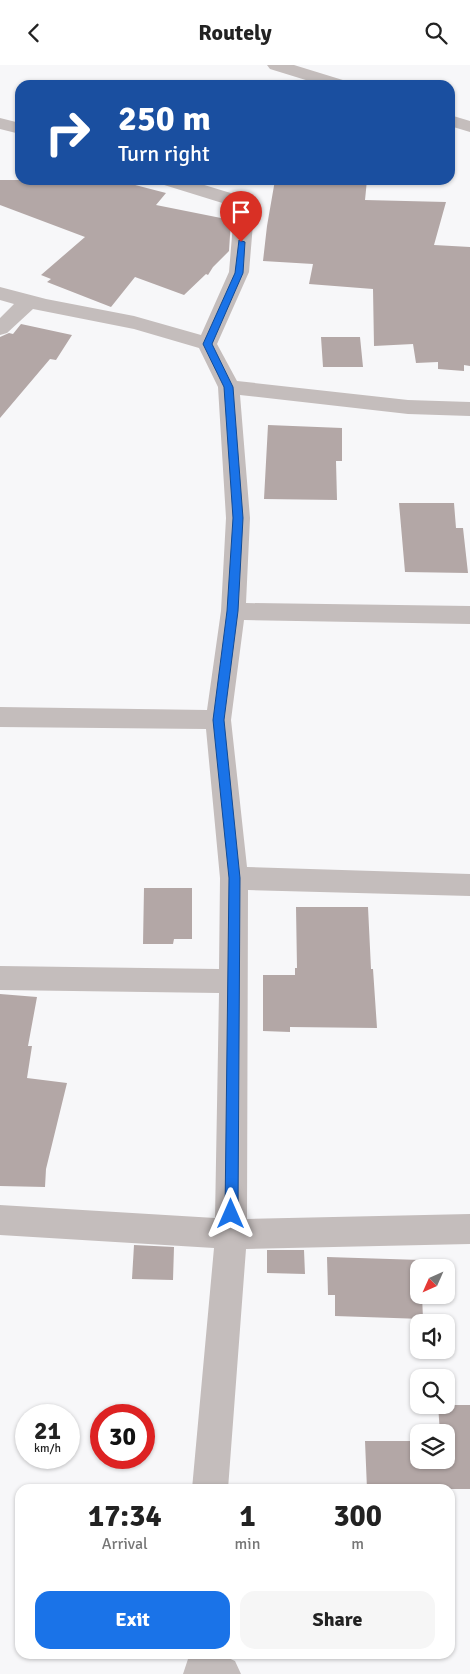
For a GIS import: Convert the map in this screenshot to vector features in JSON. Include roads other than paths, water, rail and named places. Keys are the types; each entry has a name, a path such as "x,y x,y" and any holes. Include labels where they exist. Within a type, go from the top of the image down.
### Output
{"street":[{"path":"276,65 324,80"},
{"path":"315,77 329,65"},
{"path":"455,122 470,127"},
{"path":"0,123 15,128"},
{"path":"184,185 240,202 244,212 239,273 207,344"},
{"path":"0,293 27,303 124,320 163,329 207,344 229,387 238,518 232,611 218,720 234,878 231,1234 210,1484"},
{"path":"0,329 27,303"},
{"path":"229,387 399,406 470,409"},
{"path":"232,611 470,615"},
{"path":"0,717 218,720"},
{"path":"234,878 470,885"},
{"path":"0,978 232,981"},
{"path":"0,1220 231,1234 470,1229"}]}
